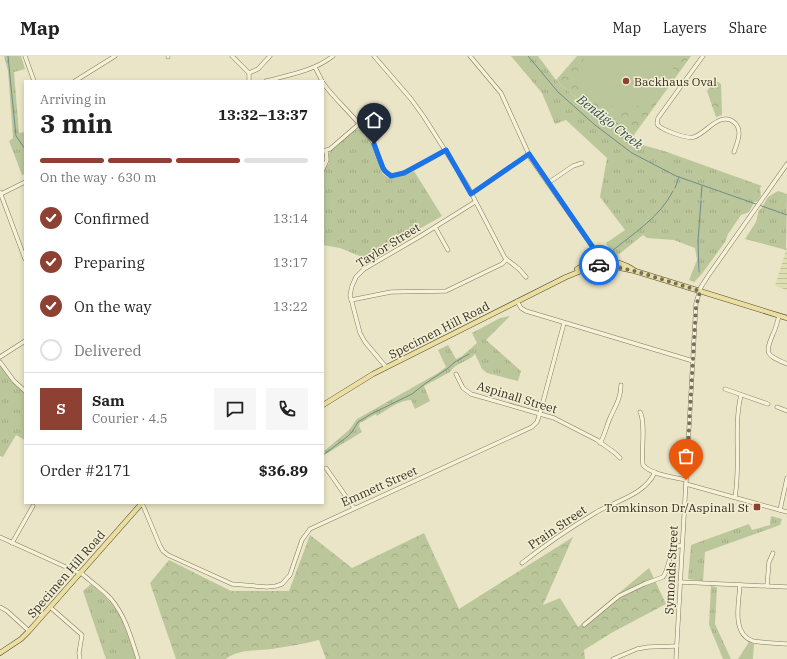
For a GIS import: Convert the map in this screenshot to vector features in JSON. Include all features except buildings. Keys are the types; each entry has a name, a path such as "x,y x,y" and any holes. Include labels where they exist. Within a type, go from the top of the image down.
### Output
{"main road":[{"path":"598,263 635,271 787,318"},
{"name":"Specimen Hill Road","path":"324,404 386,367 517,301 598,263"},
{"name":"Specimen Hill Road","path":"0,653 21,639 29,631 141,504"}],"street":[{"path":"25,56 34,80"},
{"path":"78,80 116,56"},
{"path":"232,56 249,73 249,80"},
{"path":"249,73 258,69 270,56"},
{"path":"270,80 315,68 333,56"},
{"path":"374,56 415,103 446,150 506,260 519,269 526,277"},
{"path":"470,56 501,93 529,154 592,246 598,263"},
{"path":"703,56 656,122 661,128 689,137 697,136 719,120 725,119 731,121 736,124 739,133 734,152"},
{"path":"315,68 322,80"},
{"path":"324,83 374,144 385,171 391,176 404,173 446,150"},
{"path":"324,168 327,160 325,151 359,124"},
{"path":"471,194 529,154"},
{"path":"548,183 571,168 582,163"},
{"name":"Symonds Street","path":"676,659 696,307 700,291 708,276 787,164"},
{"path":"24,182 0,193 24,256"},
{"name":"Taylor Street","path":"386,367 362,338 350,295 356,277 361,271 475,202"},
{"path":"435,227 448,250"},
{"path":"351,300 391,292 446,291 502,264 506,260"},
{"path":"517,301 523,310 693,361"},
{"path":"779,316 774,334 768,344 768,349 772,356 787,364"},
{"name":"Emmett Street","path":"142,504 160,546 168,555 232,584 267,587 282,584 290,575 302,540 310,529 526,431 535,425 540,413 564,323"},
{"path":"0,357 24,342"},
{"path":"0,362 24,390"},
{"name":"Aspinall Street","path":"456,374 463,388 471,394 540,413 559,420 600,443 620,458"},
{"path":"600,443 604,437 610,418 615,409 621,392 621,385"},
{"path":"725,389 768,404"},
{"path":"735,498 738,476 737,418 742,395"},
{"path":"777,407 787,411"},
{"path":"640,412 643,420 643,465 647,469 735,498 787,512"},
{"path":"326,468 354,508"},
{"name":"Prain Street","path":"522,563 596,512 637,491 651,480 655,472"},
{"path":"780,510 787,478"},
{"path":"12,543 33,506"},
{"path":"0,537 80,573 107,595 120,611 126,623 138,659"},
{"path":"584,625 619,596 663,577 673,551 682,545"},
{"path":"767,586 769,562 773,553"},
{"path":"680,582 787,587"},
{"path":"740,586 738,624 744,635 753,641 787,644"},
{"path":"50,607 82,635 79,653 80,659"},
{"path":"0,608 7,611 29,631"},
{"path":"613,659 637,649 677,646"}],"green space":[{"path":"4,56 21,56 25,69 14,72 19,133 24,132 24,174 22,175 9,141 13,138 8,71"},
{"path":"511,56 538,56 563,87 639,144 664,151 762,186 760,188 761,196 757,202 755,201 749,212 741,215 728,234 725,242 701,275 694,282 689,280 697,260 695,248 674,240 647,238 643,235 618,255 619,258 612,255 606,243 625,230 600,197 607,158 566,120 555,124 542,93"},
{"name":"Backhaus Oval","path":"577,56 691,56 631,139 556,80"},
{"name":"Backhaus Oval","path":"585,56 673,56 671,79 660,95 642,105 622,107 603,104 588,94 581,78"},
{"path":"715,80 721,84 722,115 716,117 707,91"},
{"path":"359,129 371,142 383,174 389,178 394,178 414,171 442,216 367,259 340,248 324,245 324,170 329,163 329,154 331,150 355,130"},
{"path":"778,191 787,194 786,250 745,239 756,222 759,210 768,197"},
{"path":"787,247 787,290 775,286"},
{"path":"510,316 486,340 521,371 518,381 487,373 482,369 475,354 452,369 450,372 424,386 430,401 415,409 411,400 407,400 393,406 377,416 376,414 360,423 359,426 362,432 326,454 324,451 349,430 357,419 446,367 438,350 448,345 456,359 462,356 477,343 472,333 500,318"},
{"path":"0,365 24,393 24,439 16,435 3,457 0,456"},
{"path":"771,516 782,519 780,525 705,552 703,581 688,579 691,545 749,524 752,530 770,525"},
{"path":"424,533 459,609 573,537 543,605 560,598 578,627 649,568 666,604 613,632 584,650 585,659 326,659 319,640 272,649 242,652 226,659 176,659 150,583 169,560 231,591 289,591 310,535 352,568"},
{"path":"91,584 109,601 121,617 136,659 106,659 83,591"},
{"path":"711,586 717,587 715,624 731,659 723,659 709,625"},
{"path":"749,642 754,644 753,659 738,659"}],"waterway":[{"path":"8,56 16,136 24,148"},
{"name":"Bendigo Creek","path":"528,56 558,92 595,125 632,153 676,176 756,204"},
{"path":"675,188 679,177"},
{"path":"701,198 702,186"},
{"path":"612,251 654,217 668,200 673,191"},
{"path":"699,272 698,241 701,201"},
{"name":"Bendigo Creek","path":"759,205 787,215"},
{"path":"324,454 347,437 358,422 412,394 455,362 469,354"}],"way so far":[{"path":"599,265 635,271 700,291 697,298 696,307 686,480"}],"place":[{"name":"Backhaus Oval","path":"626,81"},
{"name":"Tomkinson Dr/Aspinall St","path":"757,507"}],"route":[{"path":"374,144 383,168 391,176 404,173 446,150 471,194 529,154 592,246 599,265"}]}
